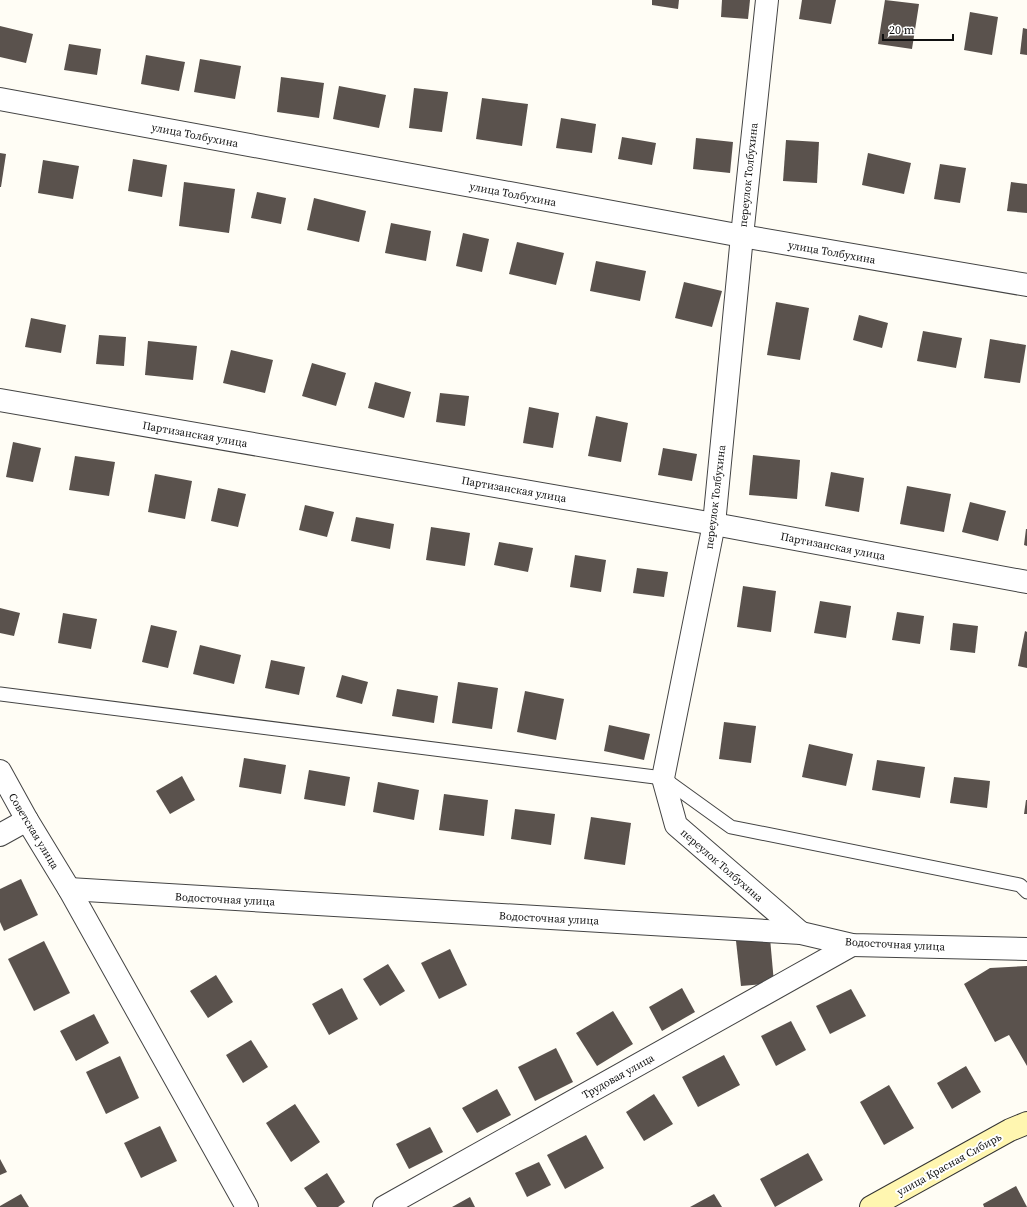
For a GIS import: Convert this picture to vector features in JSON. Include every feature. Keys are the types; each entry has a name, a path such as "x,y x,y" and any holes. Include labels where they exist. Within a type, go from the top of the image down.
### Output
{"main road":[{"name":"улица Красная Сибирь","path":"871,1207 1010,1130 1027,1123"}],"street":[{"name":"переулок Толбухина","path":"768,0 742,236 714,524 663,778 676,825 801,933"},
{"name":"улица Толбухина","path":"0,99 742,236 1027,285"},
{"name":"Партизанская улица","path":"0,400 714,524 1027,582"},
{"name":"Советская улица","path":"0,771 27,820 70,889 247,1207"},
{"path":"0,835 27,820"},
{"name":"Водосточная улица","path":"70,889 801,933 852,945 1027,949"},
{"name":"Трудовая улица","path":"384,1207 852,945"}],"lane":[{"path":"0,694 663,778 731,827 1020,885 1027,892"}],"building":[{"path":"652,0 679,0 678,9 652,5"},
{"path":"722,0 750,0 748,19 721,17"},
{"path":"802,0 836,0 831,24 799,19"},
{"path":"885,0 919,4 912,49 878,44"},
{"path":"970,12 998,17 992,55 964,50"},
{"path":"0,26 33,34 26,63 0,57"},
{"path":"1023,28 1027,29 1027,55 1020,54"},
{"path":"69,44 101,49 97,75 64,70"},
{"path":"146,55 185,62 179,91 141,84"},
{"path":"200,59 241,66 235,99 194,92"},
{"path":"281,77 324,83 319,118 277,112"},
{"path":"339,86 386,95 379,128 333,119"},
{"path":"414,88 448,92 442,132 409,128"},
{"path":"482,98 528,104 522,146 476,139"},
{"path":"561,118 596,124 592,153 556,148"},
{"path":"622,137 656,143 652,165 618,159"},
{"path":"696,138 733,142 730,173 693,169"},
{"path":"786,140 819,142 817,183 783,181"},
{"path":"0,153 6,154 1,187 0,187"},
{"path":"868,153 911,163 904,194 862,185"},
{"path":"133,159 167,165 162,197 128,191"},
{"path":"43,160 79,166 73,199 38,193"},
{"path":"940,164 966,168 960,203 934,199"},
{"path":"184,182 235,189 229,233 179,226"},
{"path":"1011,182 1027,184 1027,213 1007,211"},
{"path":"257,192 286,198 281,224 251,218"},
{"path":"314,198 366,211 359,242 307,230"},
{"path":"391,223 431,231 426,261 385,253"},
{"path":"463,233 489,239 482,272 456,266"},
{"path":"517,242 564,253 556,285 509,274"},
{"path":"596,261 646,271 640,301 590,291"},
{"path":"684,282 722,291 712,327 675,318"},
{"path":"776,302 809,308 800,360 767,355"},
{"path":"859,315 888,323 882,348 853,340"},
{"path":"31,318 66,325 61,353 25,347"},
{"path":"923,331 962,338 956,368 917,361"},
{"path":"99,335 126,337 124,366 96,364"},
{"path":"990,339 1026,345 1020,383 984,378"},
{"path":"148,341 197,346 193,380 145,375"},
{"path":"231,350 273,360 265,393 223,383"},
{"path":"312,363 346,373 336,406 302,396"},
{"path":"375,382 411,392 404,418 368,408"},
{"path":"440,393 469,396 465,426 436,422"},
{"path":"529,407 559,413 553,448 523,443"},
{"path":"596,416 628,423 621,462 588,456"},
{"path":"13,442 41,448 33,482 6,477"},
{"path":"663,448 697,454 692,481 658,475"},
{"path":"753,455 800,460 797,499 749,495"},
{"path":"75,456 115,462 109,496 69,490"},
{"path":"831,472 864,478 859,512 825,506"},
{"path":"155,474 192,481 185,519 148,512"},
{"path":"907,486 951,494 944,532 900,524"},
{"path":"218,488 246,494 238,527 211,521"},
{"path":"970,502 1006,511 998,541 962,532"},
{"path":"305,505 334,512 327,537 299,530"},
{"path":"356,517 394,524 390,549 351,541"},
{"path":"431,527 470,533 465,566 426,560"},
{"path":"1027,529 1027,546 1024,545"},
{"path":"499,542 533,548 528,572 494,565"},
{"path":"575,555 606,560 601,592 570,587"},
{"path":"637,568 668,572 664,597 633,593"},
{"path":"743,586 776,591 771,632 737,627"},
{"path":"820,601 851,606 846,638 814,633"},
{"path":"0,608 20,613 14,636 0,633"},
{"path":"897,612 924,616 920,644 892,640"},
{"path":"63,613 97,619 91,649 58,643"},
{"path":"953,623 978,626 975,653 950,650"},
{"path":"151,625 177,631 168,668 142,662"},
{"path":"1025,631 1027,632 1027,668 1018,666"},
{"path":"200,645 241,655 234,684 193,674"},
{"path":"271,660 305,667 299,695 265,688"},
{"path":"342,675 368,682 362,704 336,697"},
{"path":"458,682 498,688 492,729 452,723"},
{"path":"397,689 438,696 434,723 392,716"},
{"path":"525,691 564,699 556,740 517,732"},
{"path":"724,722 756,726 751,763 719,759"},
{"path":"609,725 650,734 644,760 604,751"},
{"path":"809,744 853,754 846,786 802,777"},
{"path":"244,758 286,765 281,794 239,787"},
{"path":"877,760 925,767 920,798 872,790"},
{"path":"309,770 350,777 345,806 304,799"},
{"path":"182,776 195,800 170,814 156,791"},
{"path":"954,777 990,781 987,808 950,803"},
{"path":"378,782 419,790 414,820 373,812"},
{"path":"444,794 488,800 484,836 439,830"},
{"path":"1026,800 1027,814 1024,814"},
{"path":"515,809 555,814 551,845 511,839"},
{"path":"591,817 631,823 625,865 584,859"},
{"path":"21,879 38,915 4,931 0,922 0,889"},
{"path":"770,938 774,983 741,986 736,941"},
{"path":"44,941 70,993 34,1011 8,959"},
{"path":"450,949 467,985 439,999 421,963"},
{"path":"388,964 405,991 380,1006 363,979"},
{"path":"1027,966 1027,1066 1009,1035 995,1042 964,984 990,968"},
{"path":"216,975 233,1002 208,1018 190,991"},
{"path":"342,988 358,1019 329,1035 312,1004"},
{"path":"682,988 695,1012 662,1031 649,1007"},
{"path":"851,989 866,1016 830,1034 816,1006"},
{"path":"613,1011 633,1044 597,1066 576,1033"},
{"path":"94,1014 109,1043 76,1061 60,1031"},
{"path":"791,1021 806,1050 776,1066 761,1036"},
{"path":"251,1040 268,1067 243,1083 226,1055"},
{"path":"556,1048 573,1082 535,1101 518,1067"},
{"path":"724,1055 740,1085 698,1107 682,1077"},
{"path":"120,1056 139,1098 106,1114 86,1072"},
{"path":"966,1066 981,1092 952,1109 937,1083"},
{"path":"889,1085 914,1128 884,1145 860,1102"},
{"path":"497,1089 511,1115 477,1133 462,1108"},
{"path":"654,1094 673,1124 644,1141 626,1112"},
{"path":"295,1104 320,1142 291,1162 266,1123"},
{"path":"160,1126 177,1161 141,1178 124,1143"},
{"path":"430,1127 443,1152 409,1169 396,1144"},
{"path":"586,1135 604,1168 565,1189 547,1155"},
{"path":"808,1153 823,1180 775,1207 760,1179"},
{"path":"0,1159 7,1172 0,1175"},
{"path":"539,1162 551,1185 527,1197 515,1173"},
{"path":"327,1173 345,1202 338,1207 317,1207 304,1188"},
{"path":"1016,1186 1027,1207 984,1207 983,1204"},
{"path":"21,1194 29,1207 0,1207 0,1206"},
{"path":"714,1194 722,1207 690,1207"},
{"path":"470,1197 475,1207 452,1207"}]}
